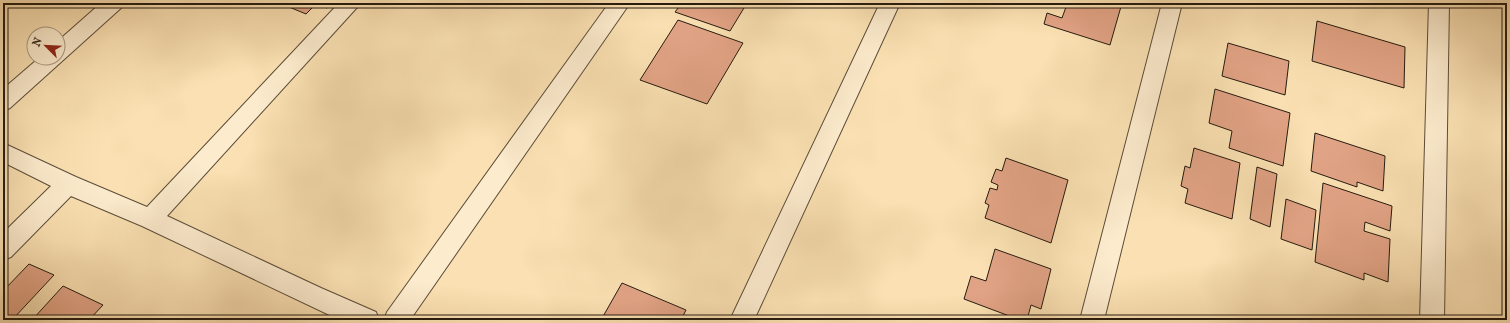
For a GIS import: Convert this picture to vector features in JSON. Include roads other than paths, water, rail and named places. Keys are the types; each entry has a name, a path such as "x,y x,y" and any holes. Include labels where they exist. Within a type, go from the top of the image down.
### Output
{"street":[{"path":"66,46 114,3"},
{"path":"150,219 351,3"},
{"path":"396,320 620,3"},
{"path":"742,320 890,3"},
{"path":"1092,320 1172,3"},
{"path":"1432,320 1439,3"},
{"path":"3,102 44,66"},
{"path":"3,152 68,184 150,219 312,296 367,320"},
{"path":"3,249 68,184"}]}
